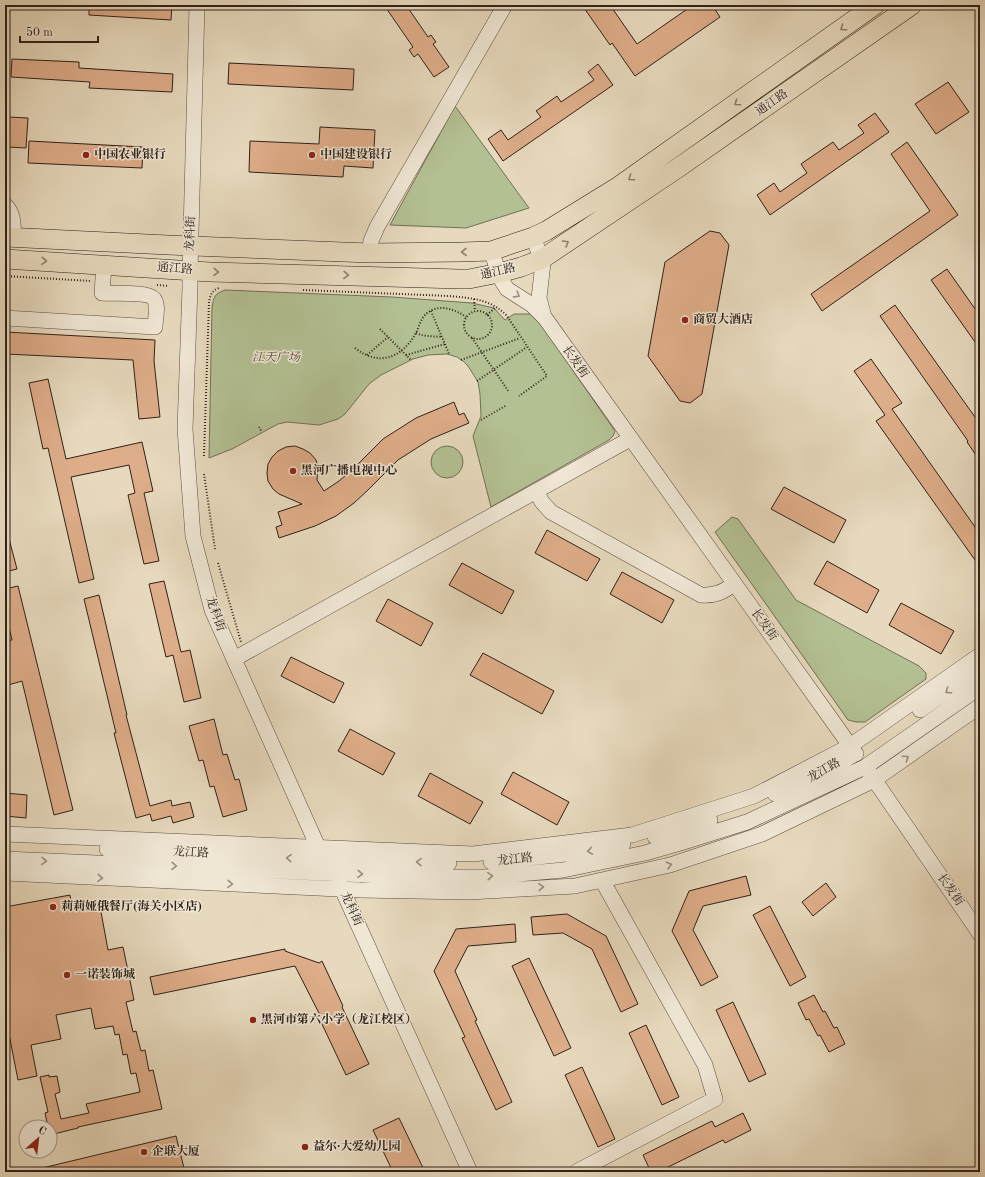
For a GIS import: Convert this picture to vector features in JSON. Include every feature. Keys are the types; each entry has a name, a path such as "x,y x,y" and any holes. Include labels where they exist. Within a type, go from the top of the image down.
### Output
{"main road":[{"name":"通江路","path":"9,237 190,246 369,252 491,251 534,237 555,226 619,186 875,5"},
{"name":"通江路","path":"5,259 101,273 190,270 460,279 499,273 521,267 542,259 676,170 912,5"}],"street":[{"name":"龙科街","path":"197,5 185,429 193,536 212,610 318,847 342,889 470,1172"},
{"path":"369,252 371,241 377,227 505,5"},
{"path":"5,205 12,216 14,226 9,237"},
{"name":"长发街","path":"534,237 543,263 539,298 545,318"},
{"name":"长发街","path":"491,251 502,281 507,289 532,305 545,318 630,439 866,767 980,934"},
{"path":"5,318 155,327 156,308 154,299 150,296 140,294 102,293 101,273"},
{"path":"234,659 630,439"},
{"path":"536,491 542,502 551,512 701,595 709,596 718,594 734,584"},
{"path":"5,834 473,854 632,835 754,796 853,750 980,655"},
{"name":"龙江路","path":"5,859 329,867 482,863 594,851 682,831 812,780 853,750 980,669"},
{"name":"龙江路","path":"5,843 329,867 412,877 486,877 563,870 680,844 747,822 866,767 980,687"},
{"path":"5,873 342,889 468,892 575,886 670,865 762,834 874,780 980,706"},
{"path":"576,1172 715,1098 705,1065 602,880"}],"path":[{"path":"5,276 101,273"},
{"path":"204,456 209,302 213,292 222,287"},
{"path":"301,290 449,296 474,299 496,307 507,316 520,338 547,376 519,396"},
{"path":"474,299 474,311"},
{"path":"487,315 496,307"},
{"path":"355,348 367,355 383,359 393,357 409,345 425,315 431,311 440,308 448,308 458,311 466,317"},
{"path":"431,311 449,354"},
{"path":"471,337 479,339 483,338 490,332 492,323 487,315 480,311 471,312 466,317 463,324 464,329 482,352 509,392"},
{"path":"380,329 411,360"},
{"path":"416,333 426,337 442,337"},
{"path":"367,355 388,337"},
{"path":"461,360 520,338"},
{"path":"406,355 445,344"},
{"path":"477,381 527,347"},
{"path":"480,420 507,405"},
{"path":"259,427 262,432"},
{"path":"204,474 215,549"},
{"path":"218,563 241,642"}],"green space":[{"path":"455,106 529,208 466,228 390,225"},
{"name":"江天广场","path":"225,290 392,297 472,303 494,308 505,320 514,314 530,314 540,323 615,431 609,440 491,507 473,436 481,416 478,382 468,366 457,357 447,354 428,355 413,359 381,375 369,384 345,414 338,419 319,425 287,422 278,424 232,449 209,458 212,307 215,296"},
{"path":"444,446 450,446 460,453 463,462 462,468 456,475 450,478 444,478 434,471 431,465 431,459 438,449"},
{"path":"732,517 738,519 796,600 919,666 926,673 926,679 865,722 848,720 715,532"}],"building":[{"path":"89,5 172,5 171,20 89,15"},
{"path":"384,5 406,5 428,37 431,35 436,42 433,44 449,67 434,77 418,54 414,57 409,50 413,47"},
{"path":"582,5 610,5 637,44 693,5 712,5 720,17 635,76 612,43 610,45"},
{"path":"12,59 79,62 79,68 173,74 172,92 89,88 90,82 11,77"},
{"path":"229,63 354,69 353,90 228,84"},
{"path":"598,64 613,85 503,161 488,139 501,130 508,140 541,117 536,111 557,96 561,102 594,80 588,72"},
{"path":"948,82 969,112 936,134 915,104"},
{"path":"875,113 889,132 770,215 757,195 774,183 780,192 807,173 801,164 833,142 839,150 864,133 858,125"},
{"path":"9,117 28,118 26,148 7,147"},
{"name":"中国建设银行","path":"320,127 375,130 373,168 344,166 343,177 249,172 250,141 319,144"},
{"name":"中国农业银行","path":"29,141 143,147 142,168 28,163"},
{"path":"907,142 958,215 822,311 811,294 930,211 891,154"},
{"name":"商贸大酒店","path":"710,231 720,233 729,245 702,394 690,403 680,401 648,356 665,262"},
{"path":"947,269 980,316 980,349 931,280"},
{"path":"895,305 980,424 980,461 967,442 968,441 880,316"},
{"path":"5,332 155,340 154,361 160,417 139,419 133,360 5,354"},
{"path":"871,359 902,403 892,409 980,534 980,567 876,421 885,415 854,371"},
{"path":"48,379 66,459 142,442 153,491 144,493 159,561 144,564 128,495 135,493 129,465 71,477 94,579 79,583 48,448 43,449 29,383"},
{"name":"黑河广播电视中心","path":"454,402 459,415 464,413 469,423 431,439 398,460 354,503 336,516 315,526 279,538 276,527 282,525 278,512 302,504 279,494 273,489 268,481 268,464 278,451 286,447 295,446 310,453 316,460 318,468 317,480 324,491 353,469 383,439 416,418"},
{"path":"784,487 846,520 834,543 771,509"},
{"path":"547,530 600,559 587,581 535,553"},
{"path":"8,535 17,569 5,572 5,536"},
{"path":"827,561 879,590 867,613 814,584"},
{"path":"462,563 514,591 502,614 449,585"},
{"path":"622,572 674,600 662,623 610,594"},
{"path":"164,581 181,652 190,650 201,698 184,702 173,655 166,657 149,584"},
{"path":"18,586 73,810 54,815 22,681 5,686 5,641 12,640 5,611 5,589"},
{"path":"99,595 126,715 150,806 171,800 172,806 190,802 194,817 173,823 171,816 152,821 150,814 136,818 114,733 116,733 84,599"},
{"path":"388,599 433,623 421,646 376,621"},
{"path":"901,603 954,631 941,654 889,625"},
{"path":"483,653 554,691 542,714 470,675"},
{"path":"291,657 344,683 334,703 281,676"},
{"path":"214,719 223,755 227,754 235,780 239,779 247,810 223,817 214,786 210,787 203,760 199,761 189,726"},
{"path":"350,729 395,753 383,775 338,751"},
{"path":"513,772 569,802 557,825 501,794"},
{"path":"430,773 483,802 470,824 418,796"},
{"path":"5,793 27,795 26,818 5,816"},
{"path":"746,876 751,895 703,906 693,930 718,977 701,986 672,931 689,891"},
{"path":"826,883 836,897 813,916 802,902"},
{"name":"一诺装饰城","path":"70,895 72,906 99,901 108,950 123,947 134,1000 126,1002 133,1032 136,1031 141,1051 145,1050 149,1071 153,1070 162,1109 78,1127 58,1133 58,1119 46,1119 45,1113 48,1112 40,1077 49,1075 49,1077 57,1076 60,1092 55,1094 61,1119 89,1113 86,1104 140,1092 136,1073 131,1074 127,1054 123,1055 119,1034 115,1035 113,1026 95,1029 91,1008 56,1015 61,1039 31,1045 37,1076 18,1080 7,1024 5,1025 5,907"},
{"path":"770,906 806,977 790,986 753,915"},
{"path":"567,914 606,936 638,1004 621,1012 592,949 563,933 533,935 531,917"},
{"path":"515,924 516,942 468,946 455,971 477,1020 475,1021 512,1102 496,1110 462,1038 465,1037 434,971 456,929"},
{"path":"285,949 285,951 319,963 322,961 369,1064 346,1075 321,1022 323,1021 295,966 154,995 150,977"},
{"path":"529,958 571,1048 554,1056 512,966"},
{"path":"814,995 834,1028 837,1027 845,1044 829,1052 809,1019 806,1020 798,1003"},
{"path":"733,1002 766,1074 749,1082 716,1010"},
{"path":"646,1025 679,1097 662,1105 629,1033"},
{"path":"582,1067 615,1139 598,1147 565,1075"},
{"path":"743,1113 751,1130 725,1143 723,1140 658,1172 651,1172 643,1155 712,1121 715,1127"},
{"path":"399,1118 425,1172 393,1172 373,1130"},
{"name":"企联大厦","path":"176,1136 185,1172 38,1172 38,1169"}],"place":[{"name":"中国农业银行","path":"86,155"},
{"name":"中国建设银行","path":"312,155"},
{"name":"商贸大酒店","path":"685,320"},
{"name":"黑河广播电视中心","path":"293,471"},
{"name":"莉莉娅俄餐厅(海关小区店)","path":"53,907"},
{"name":"一诺装饰城","path":"67,975"},
{"name":"黑河市第六小学（龙江校区）","path":"253,1020"},
{"name":"益尔·大爱幼儿园","path":"305,1147"},
{"name":"企联大厦","path":"144,1152"}]}
